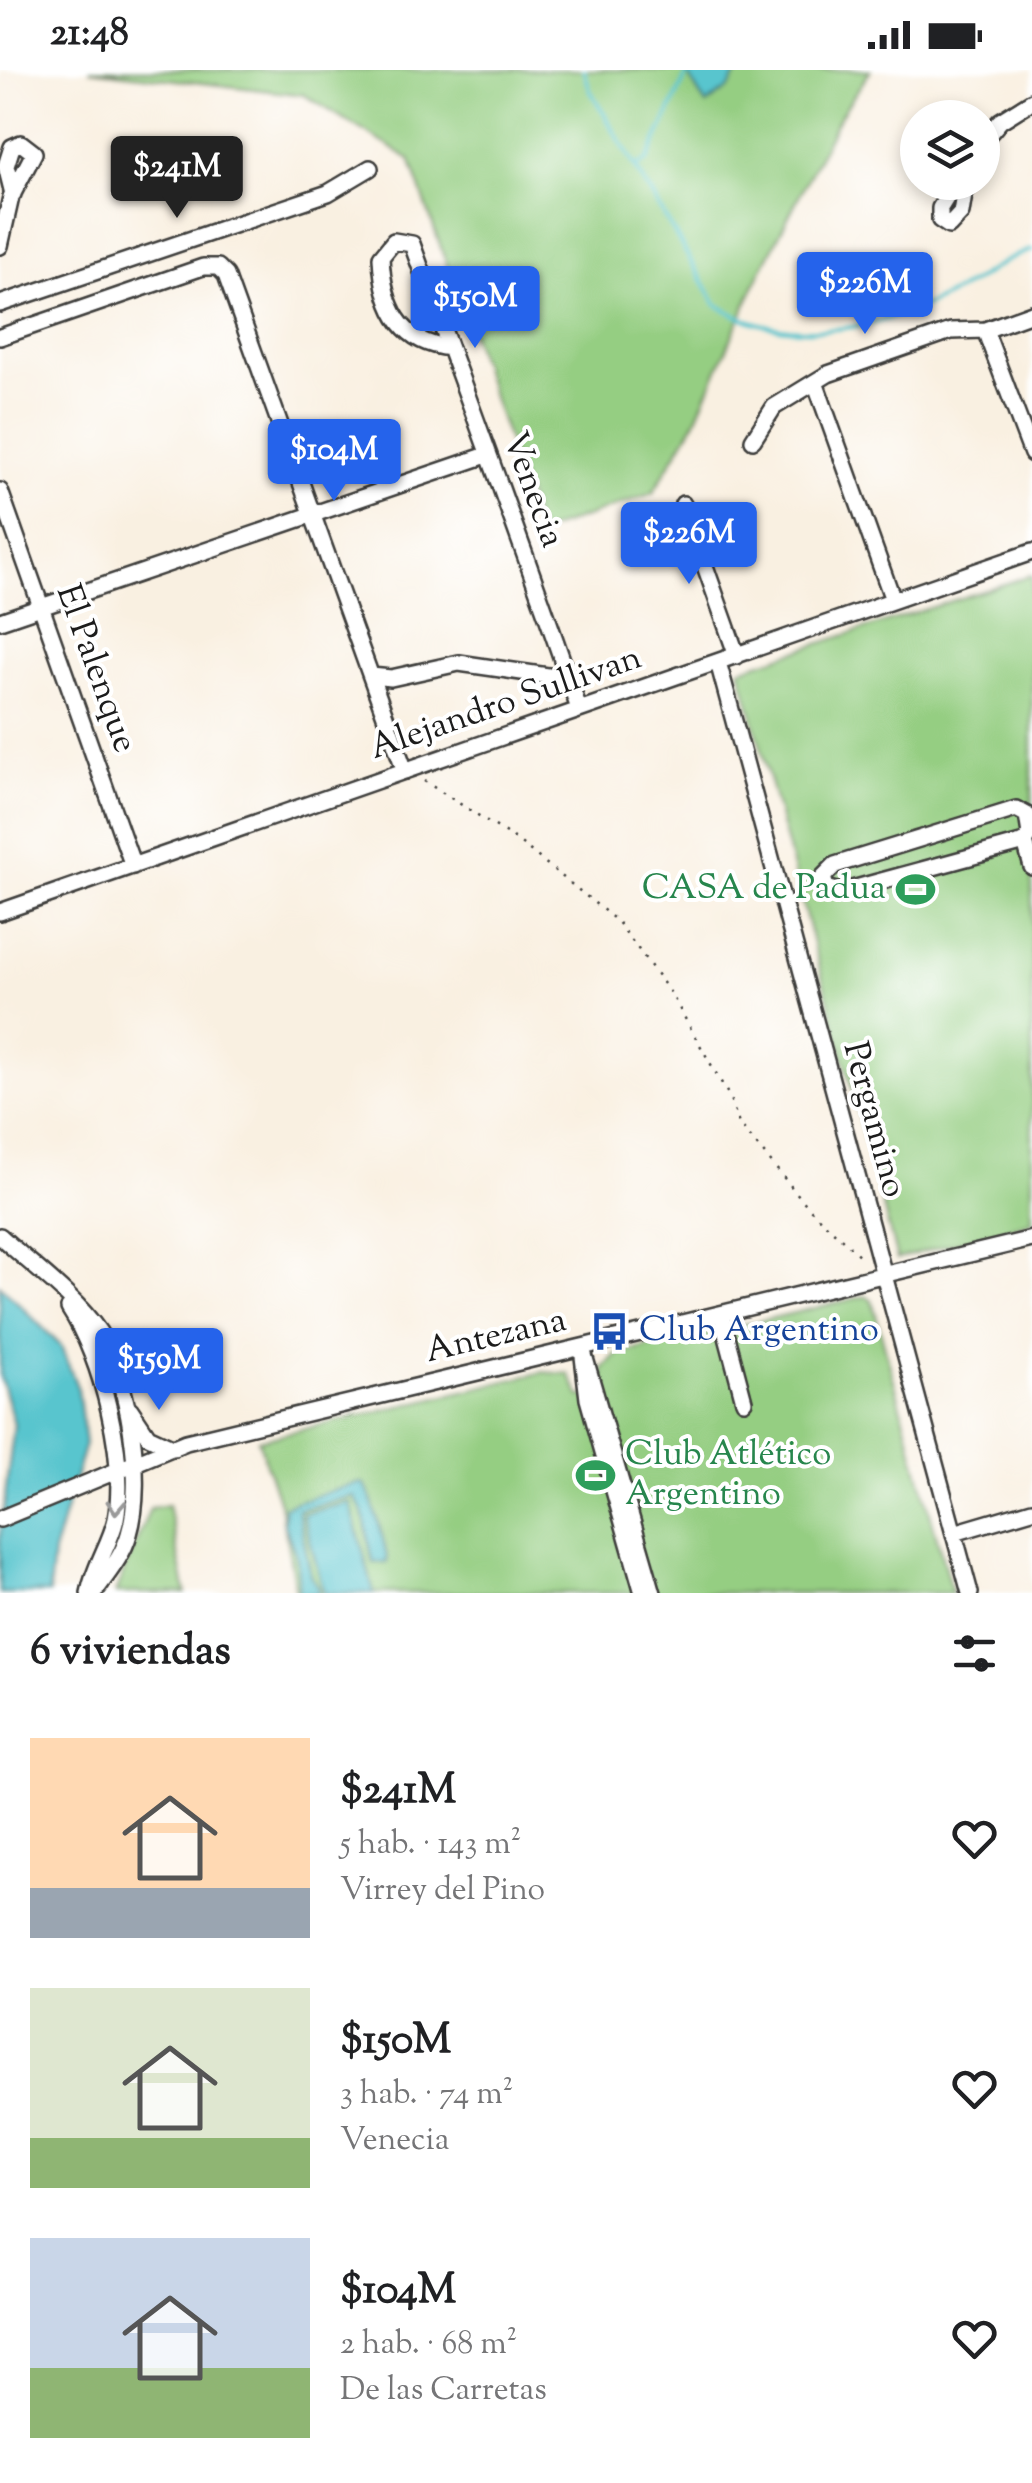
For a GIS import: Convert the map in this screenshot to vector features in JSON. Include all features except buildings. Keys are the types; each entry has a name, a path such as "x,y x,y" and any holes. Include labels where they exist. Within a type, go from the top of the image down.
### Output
{"street":[{"path":"1000,121 1032,101"},
{"path":"0,304 328,193 370,168"},
{"path":"0,246 13,194"},
{"path":"945,200 940,220 949,226 961,213 963,200"},
{"name":"Venecia","path":"450,348 412,338 393,318 382,257 394,242 412,244 450,348 487,455 579,709"},
{"path":"0,337 203,267 218,268 226,275 370,676 411,769"},
{"path":"753,440 774,407 815,382 952,330 985,330 1032,312"},
{"path":"985,330 1032,454"},
{"path":"815,382 893,600"},
{"path":"0,621 487,455"},
{"name":"El Palenque","path":"0,491 133,866"},
{"path":"683,504 737,656"},
{"name":"Alejandro Sullivan","path":"0,912 1032,552"},
{"name":"Pergamino","path":"718,662 970,1593"},
{"path":"370,676 391,678 459,663 568,678"},
{"path":"1025,842 840,892 826,888 823,877 835,865 1016,809 1027,815 1030,824 1025,842 1032,866"},
{"path":"0,1236 98,1330 118,1370 126,1400 135,1494"},
{"name":"Antezana","path":"0,1519 116,1468 174,1448 721,1314 1030,1245"},
{"path":"52,1284 88,1340 100,1368 116,1468 114,1526 92,1593"},
{"path":"721,1314 744,1401"},
{"path":"582,1348 588,1399 643,1593"},
{"path":"582,1348 653,1593"},
{"path":"126,1400 143,1431 174,1448"},
{"path":"92,1593 124,1548 142,1472 155,1454"},
{"path":"954,1533 1032,1510"}],"path":[{"path":"411,769 428,787 517,840 618,922 670,992 729,1096 738,1124 844,1244 884,1276"}],"green space":[{"path":"89,70 871,70 838,119 759,275 695,422 653,493 540,533 410,159 304,95"},
{"name":"CASA de Padua","path":"1032,575 1032,1222 897,1259 740,669"},
{"name":"Club Atlético Argentino","path":"866,1296 872,1300 952,1593 296,1593 281,1509 258,1440 543,1372 569,1374 581,1397 605,1392 603,1368 617,1354 708,1333 713,1339 726,1336 729,1328"},
{"path":"168,1505 186,1593 115,1593 150,1508"}],"water":[{"path":"685,70 739,70 729,88 706,105"},
{"path":"0,1285 61,1346 78,1389 85,1444 53,1553 49,1593 0,1593 0,1537 14,1424 0,1376"},
{"path":"363,1483 378,1522 387,1562 373,1563 363,1512 354,1496 298,1510 311,1576 319,1588 317,1593 299,1593 297,1558 284,1524 284,1507"},
{"path":"350,1502 374,1593 324,1593 303,1514"}],"waterway":[{"path":"584,70 590,90 716,304 744,318 774,327 805,330 869,324 930,303 1032,250"},
{"path":"636,167 647,161 687,74"}],"place":[{"name":"CASA de Padua","path":"916,889"},
{"name":"Club Argentino","path":"609,1331"},
{"name":"Club Atlético Argentino","path":"595,1475"}]}
